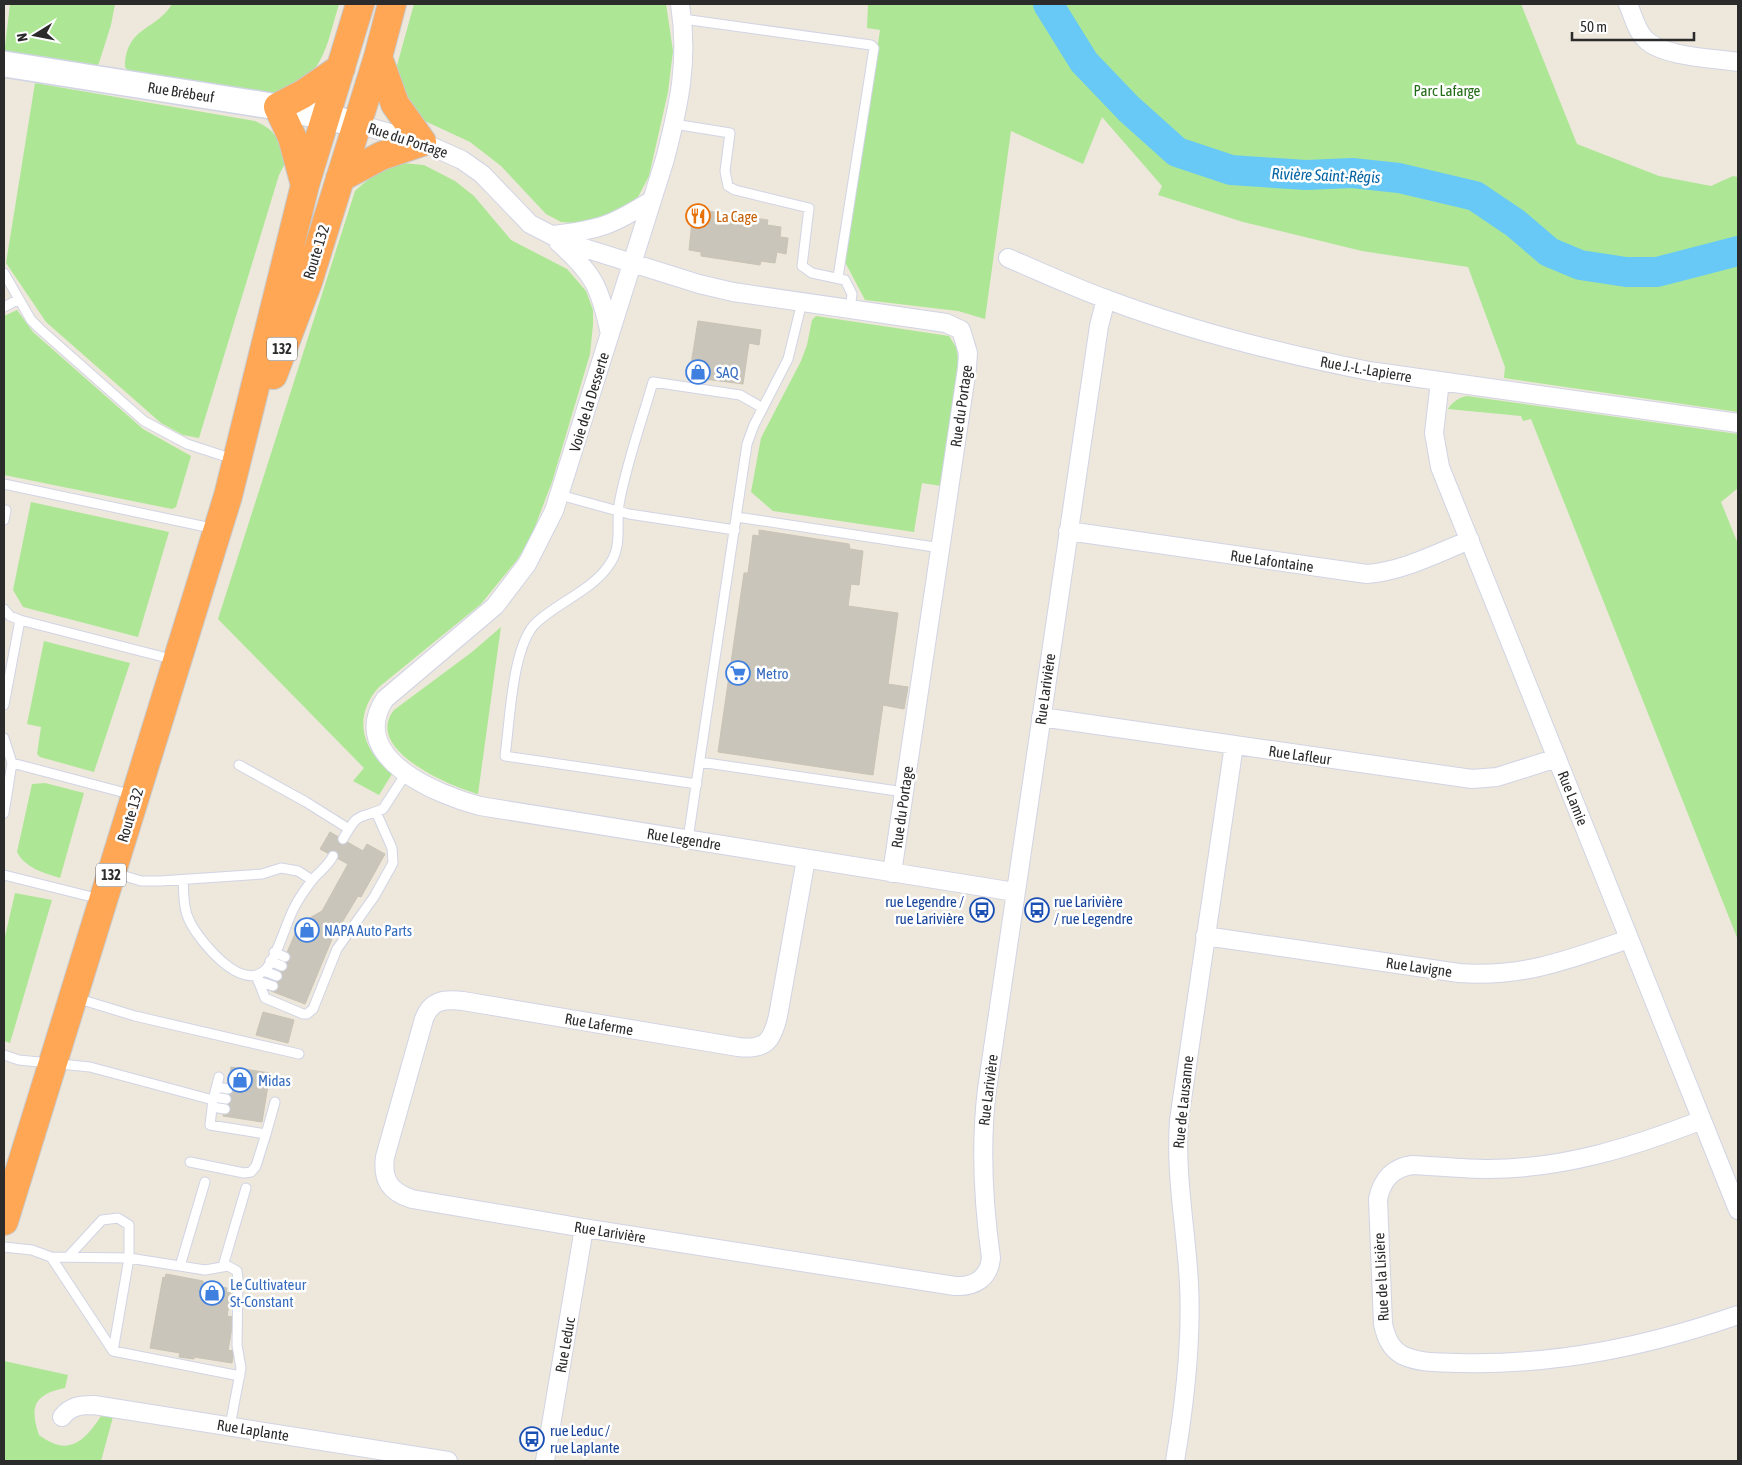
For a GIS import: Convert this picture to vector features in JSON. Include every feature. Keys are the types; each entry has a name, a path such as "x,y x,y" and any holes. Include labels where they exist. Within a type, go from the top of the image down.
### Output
{"highway":[{"name":"Route 132","path":"239,461 304,185 360,4"},
{"name":"Route 132","path":"4,1220 239,461 308,282 378,56 392,4"},
{"path":"340,178 381,156 422,142 395,104 378,56"},
{"path":"304,185 292,136 278,107 303,94 341,68"}],"street":[{"path":"1628,4 1640,34 1652,45 1672,52 1738,62"},
{"name":"Voie de la Desserte","path":"376,736 374,720 385,699 482,618 507,592 538,546 560,495 674,124 684,69 681,11"},
{"name":"Rue Brébeuf","path":"4,64 278,107 357,124"},
{"name":"Rue du Portage","path":"357,124 422,142 454,155 475,169 522,218 550,235 580,262 600,291 610,334"},
{"path":"550,235 580,232 610,225 652,200"},
{"name":"Rue du Portage","path":"550,235 714,288 954,325 961,330 965,341 967,368 892,873"},
{"name":"Rue J.-L.-Lapierre","path":"1008,258 1106,299 1274,350 1369,371 1738,423"},
{"name":"Rue Larivière","path":"388,1185 398,1194 412,1198 584,1228 955,1286 971,1285 983,1277 990,1266 991,1258 982,1175 984,1109 1068,531 1099,326 1106,299"},
{"name":"Rue Lamie","path":"1440,381 1435,418 1436,450 1470,540 1738,1210"},
{"name":"Rue Lafontaine","path":"1068,531 1367,574 1405,566 1470,540"},
{"name":"Rue Lafleur","path":"1041,717 1472,780 1497,777 1557,758"},
{"name":"Rue Legendre","path":"376,736 385,753 407,772 440,793 480,806 1015,892"},
{"name":"Rue de Lausanne","path":"1175,1461 1186,1391 1190,1321 1188,1270 1178,1177 1179,1130 1205,936 1234,745"},
{"name":"Rue Laferme","path":"388,1185 385,1178 385,1158 424,1019 430,1007 438,1001 463,1001 738,1047 759,1047 766,1043 771,1038 778,1016 806,859"},
{"name":"Rue Lavigne","path":"1205,936 1443,970 1488,974 1544,967 1630,938"},
{"name":"Rue de la Lisière","path":"1702,1120 1639,1144 1605,1154 1553,1164 1489,1169 1412,1164 1401,1166 1392,1172 1380,1189 1378,1199 1383,1324 1386,1339 1393,1348 1410,1358 1421,1361 1487,1363 1547,1360 1607,1352 1662,1339 1738,1315"},
{"name":"Rue Leduc","path":"545,1461 584,1228"},
{"name":"Rue Laplante","path":"62,1417 66,1411 73,1407 94,1405 448,1461"}],"lane":[{"path":"681,11 871,45 874,48 838,277"},
{"path":"674,124 730,133 725,171 728,186 735,190 769,200 809,208 802,266 812,273 845,280 850,287 850,309"},
{"path":"4,273 31,320 144,421 187,444 239,461"},
{"path":"4,307 20,299"},
{"path":"688,839 747,444 788,359 802,302"},
{"path":"697,784 505,756 522,644 527,634 537,622 593,582 611,562 618,541 620,497 653,382 740,395 763,408"},
{"path":"4,484 218,529"},
{"path":"560,495 619,512 735,530"},
{"path":"4,510 6,510 4,520"},
{"path":"736,517 941,548"},
{"path":"4,609 10,616 20,620 178,661"},
{"path":"4,705 20,620"},
{"path":"4,738 12,763 4,813"},
{"path":"700,762 904,792"},
{"path":"12,763 136,796"},
{"path":"239,764 349,829"},
{"path":"343,839 360,815 376,812 389,802 407,772"},
{"path":"333,856 328,865 312,880 294,909 272,957 259,975 262,995 271,1002 303,1014 313,1010 337,950 374,897 393,863 392,848 376,812"},
{"path":"112,872 141,881 262,874 281,868 298,871 312,880"},
{"path":"4,874 103,900"},
{"path":"183,880 187,916 203,941 215,955 235,972 277,976"},
{"path":"272,957 285,957"},
{"path":"272,957 282,966"},
{"path":"259,975 273,986"},
{"path":"73,998 135,1016 299,1054"},
{"path":"4,1055 19,1060 90,1066 213,1101 224,1109"},
{"path":"219,1077 210,1125 266,1134"},
{"path":"216,1087 228,1089"},
{"path":"213,1101 226,1099"},
{"path":"190,1162 244,1173 251,1172 256,1166 275,1102"},
{"path":"180,1266 205,1182"},
{"path":"223,1266 246,1188"},
{"path":"68,1257 102,1220 110,1218 124,1220 129,1225 129,1258 113,1351"},
{"path":"4,1246 32,1250 52,1257 129,1258 205,1270 223,1266 233,1268 238,1278 237,1345 240,1357 240,1376 230,1426"},
{"path":"52,1257 113,1351 240,1376"}],"green space":[{"path":"10,4 115,4 111,25 97,69 4,55"},
{"path":"172,4 339,4 325,49 320,61 312,72 302,81 288,89 270,95 131,75 125,67 131,44 136,36 165,13"},
{"path":"414,4 666,4 673,51 668,92 649,176 638,197 625,209 596,221 561,222 546,214 501,166 470,142 415,115 407,106 396,69"},
{"name":"Parc Lafarge","path":"868,4 1521,4 1577,144 1659,176 1711,186 1733,176 1738,177 1738,412 1504,378 1505,367 1468,267 1362,251 1243,222 1158,195 1162,186 1102,117 1083,164 1011,131 985,319 958,311 865,300 845,262 880,30 867,28"},
{"path":"35,83 255,121 268,128 279,141 286,161 279,175 199,438 183,435 161,423 46,322 6,263"},
{"path":"402,163 424,165 455,181 474,196 511,240 567,269 586,291 593,310 593,325 590,354 552,482 531,537 517,560 481,604 379,687 365,710 363,721 364,733 368,744 382,765 392,774 379,795 353,781 364,768 218,619 355,191 377,174"},
{"path":"17,310 33,332 143,429 191,456 176,507 172,509 4,475 4,316"},
{"path":"816,316 949,336 956,347 959,364 941,486 922,483 914,532 773,511 751,492 761,438 801,361 807,345 812,320"},
{"path":"1467,396 1738,434 1738,488 1721,502 1738,544 1738,940 1531,419 1523,421 1521,416 1448,409 1456,400"},
{"path":"31,502 169,532 138,637 23,607 13,590"},
{"path":"501,627 478,794 448,783 413,764 399,752 390,738 388,724 394,710 472,652"},
{"path":"44,641 130,663 94,772 40,757 37,754 41,727 27,724"},
{"path":"45,783 84,793 60,878 30,866 20,858 17,852 32,784"},
{"path":"15,893 52,900 10,1043 4,1041 4,941"},
{"path":"4,1361 68,1375 65,1388 41,1398 35,1409 39,1435 49,1442 67,1446 82,1439 101,1416 113,1417 101,1461 4,1461"}],"building":[{"path":"698,209 703,216 706,216 707,211 768,220 767,225 781,227 780,237 788,238 786,254 777,252 775,263 761,261 760,265 701,256 701,252 689,250 692,222 688,215"},
{"path":"698,321 761,330 759,345 749,343 743,384 689,377"},
{"path":"759,530 849,544 850,549 863,551 859,585 851,584 848,606 898,613 888,684 908,687 904,709 883,705 873,775 718,752 744,573 748,573 753,535 759,536"},
{"path":"330,832 363,851 367,844 385,854 361,897 358,896 332,939 305,1004 271,991 299,924 322,911 348,864 320,849"},
{"path":"263,1012 294,1020 288,1043 256,1035"},
{"path":"231,1067 270,1073 262,1122 223,1116"},
{"path":"166,1274 227,1288 226,1292 231,1293 227,1316 234,1317 228,1350 234,1351 232,1363 194,1357 194,1359 179,1357 180,1353 150,1348 163,1277 165,1278"}],"waterway":[{"name":"Rivière Saint-Régis","path":"1048,4 1084,62 1129,109 1177,152 1231,170 1306,175 1352,173 1399,178 1475,196 1515,223 1549,252 1580,265 1626,272 1657,272 1738,251"}],"place":[{"name":"La Cage","path":"698,216"},
{"name":"SAQ","path":"698,372"},
{"name":"Metro","path":"738,673"},
{"name":"rue Legendre / rue Larivière","path":"982,910"},
{"name":"rue Larivière / rue Legendre","path":"1037,910"},
{"name":"NAPA Auto Parts","path":"307,930"},
{"name":"Midas","path":"240,1080"},
{"name":"Le Cultivateur St-Constant","path":"212,1293"},
{"name":"rue Leduc / rue Laplante","path":"532,1439"}]}
